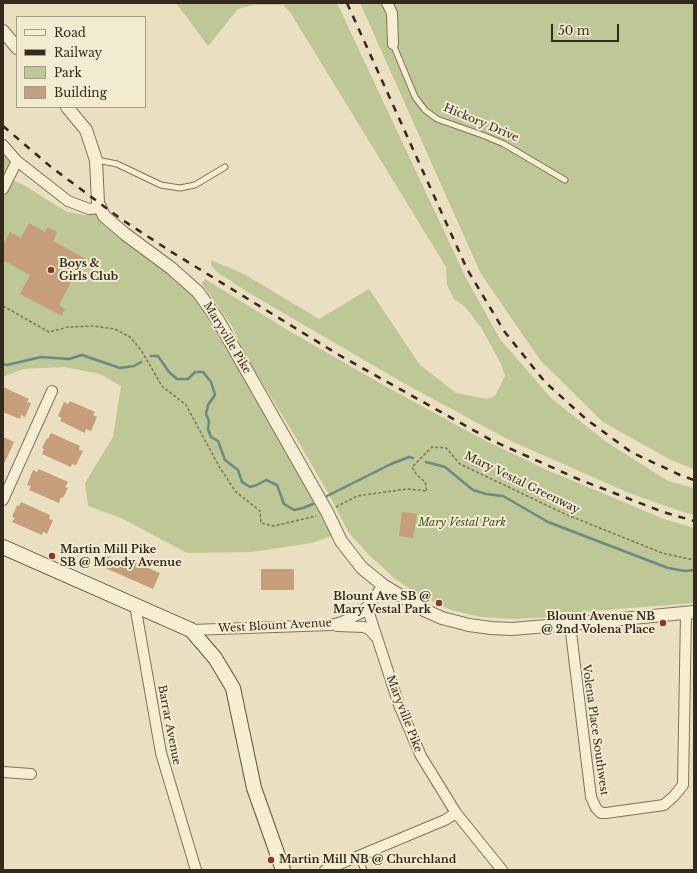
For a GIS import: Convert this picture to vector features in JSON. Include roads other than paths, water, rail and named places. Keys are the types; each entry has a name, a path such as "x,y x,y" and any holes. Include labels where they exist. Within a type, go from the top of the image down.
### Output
{"main road":[{"path":"3,547 190,630 215,658 233,688 254,788 284,870"}],"street":[{"name":"Hickory Drive","path":"387,3 392,13 393,44"},
{"path":"3,31 16,47"},
{"path":"3,145 17,161 68,201 89,209 100,208 98,203 96,160 86,130 68,108"},
{"path":"3,188 17,161"},
{"name":"Maryville Pike","path":"100,208 104,216 114,225 171,268 198,292 218,320 327,512 341,541 362,568 383,585"},
{"path":"3,500 52,391"},
{"path":"383,585 424,610 454,622 492,628 512,629 690,612"},
{"name":"West Blount Avenue","path":"190,630 331,625 352,618 361,613 383,585"},
{"name":"Barrar Avenue","path":"135,605 161,753 196,870"},
{"name":"Maryville Pike","path":"367,607 411,735 420,756 456,813 502,870"},
{"name":"Volena Place Southwest","path":"570,624 592,797 596,808 601,813 606,813 664,805 683,785 690,612"},
{"path":"331,625 366,628 372,632 378,641"},
{"path":"3,772 31,774"},
{"path":"325,870 445,820 456,813"}],"lane":[{"name":"Hickory Drive","path":"393,44 415,97 425,110 437,119 504,144 565,180"},
{"path":"96,160 117,164 161,185 180,188 195,185 225,166"},
{"path":"358,857 364,870"}],"waterway":[{"path":"3,364 7,365 41,357 69,359 82,355 120,368 134,366 141,362"},
{"path":"151,356 158,356 169,372 177,379 188,379 195,372 203,372 211,382 215,395 208,405 206,414 209,421 208,429 211,437 218,441 225,460 238,470 242,482 250,487 266,480 277,485 284,504 294,510 313,504"},
{"path":"327,496 391,464 409,457 413,458"},
{"path":"426,462 445,467 473,490 486,494 503,496 548,522 668,568 685,571 694,570"}],"railway":[{"path":"347,3 467,269 504,331 545,382 586,419 631,452 694,480"},
{"path":"3,126 51,167 121,219 170,251 339,355 491,440 578,479 663,512 694,521"}],"place":[{"name":"Boys & Girls Club","path":"51,270"},
{"name":"Martin Mill Pike SB @ Moody Avenue","path":"52,556"},
{"name":"Blount Ave SB @ Mary Vestal Park","path":"439,603"},
{"name":"Blount Avenue NB @ 2nd Volena Place","path":"663,623"},
{"name":"Martin Mill NB @ Churchland","path":"271,860"}],"park label":[{"name":"Mary Vestal Park","path":"462,523"}]}
